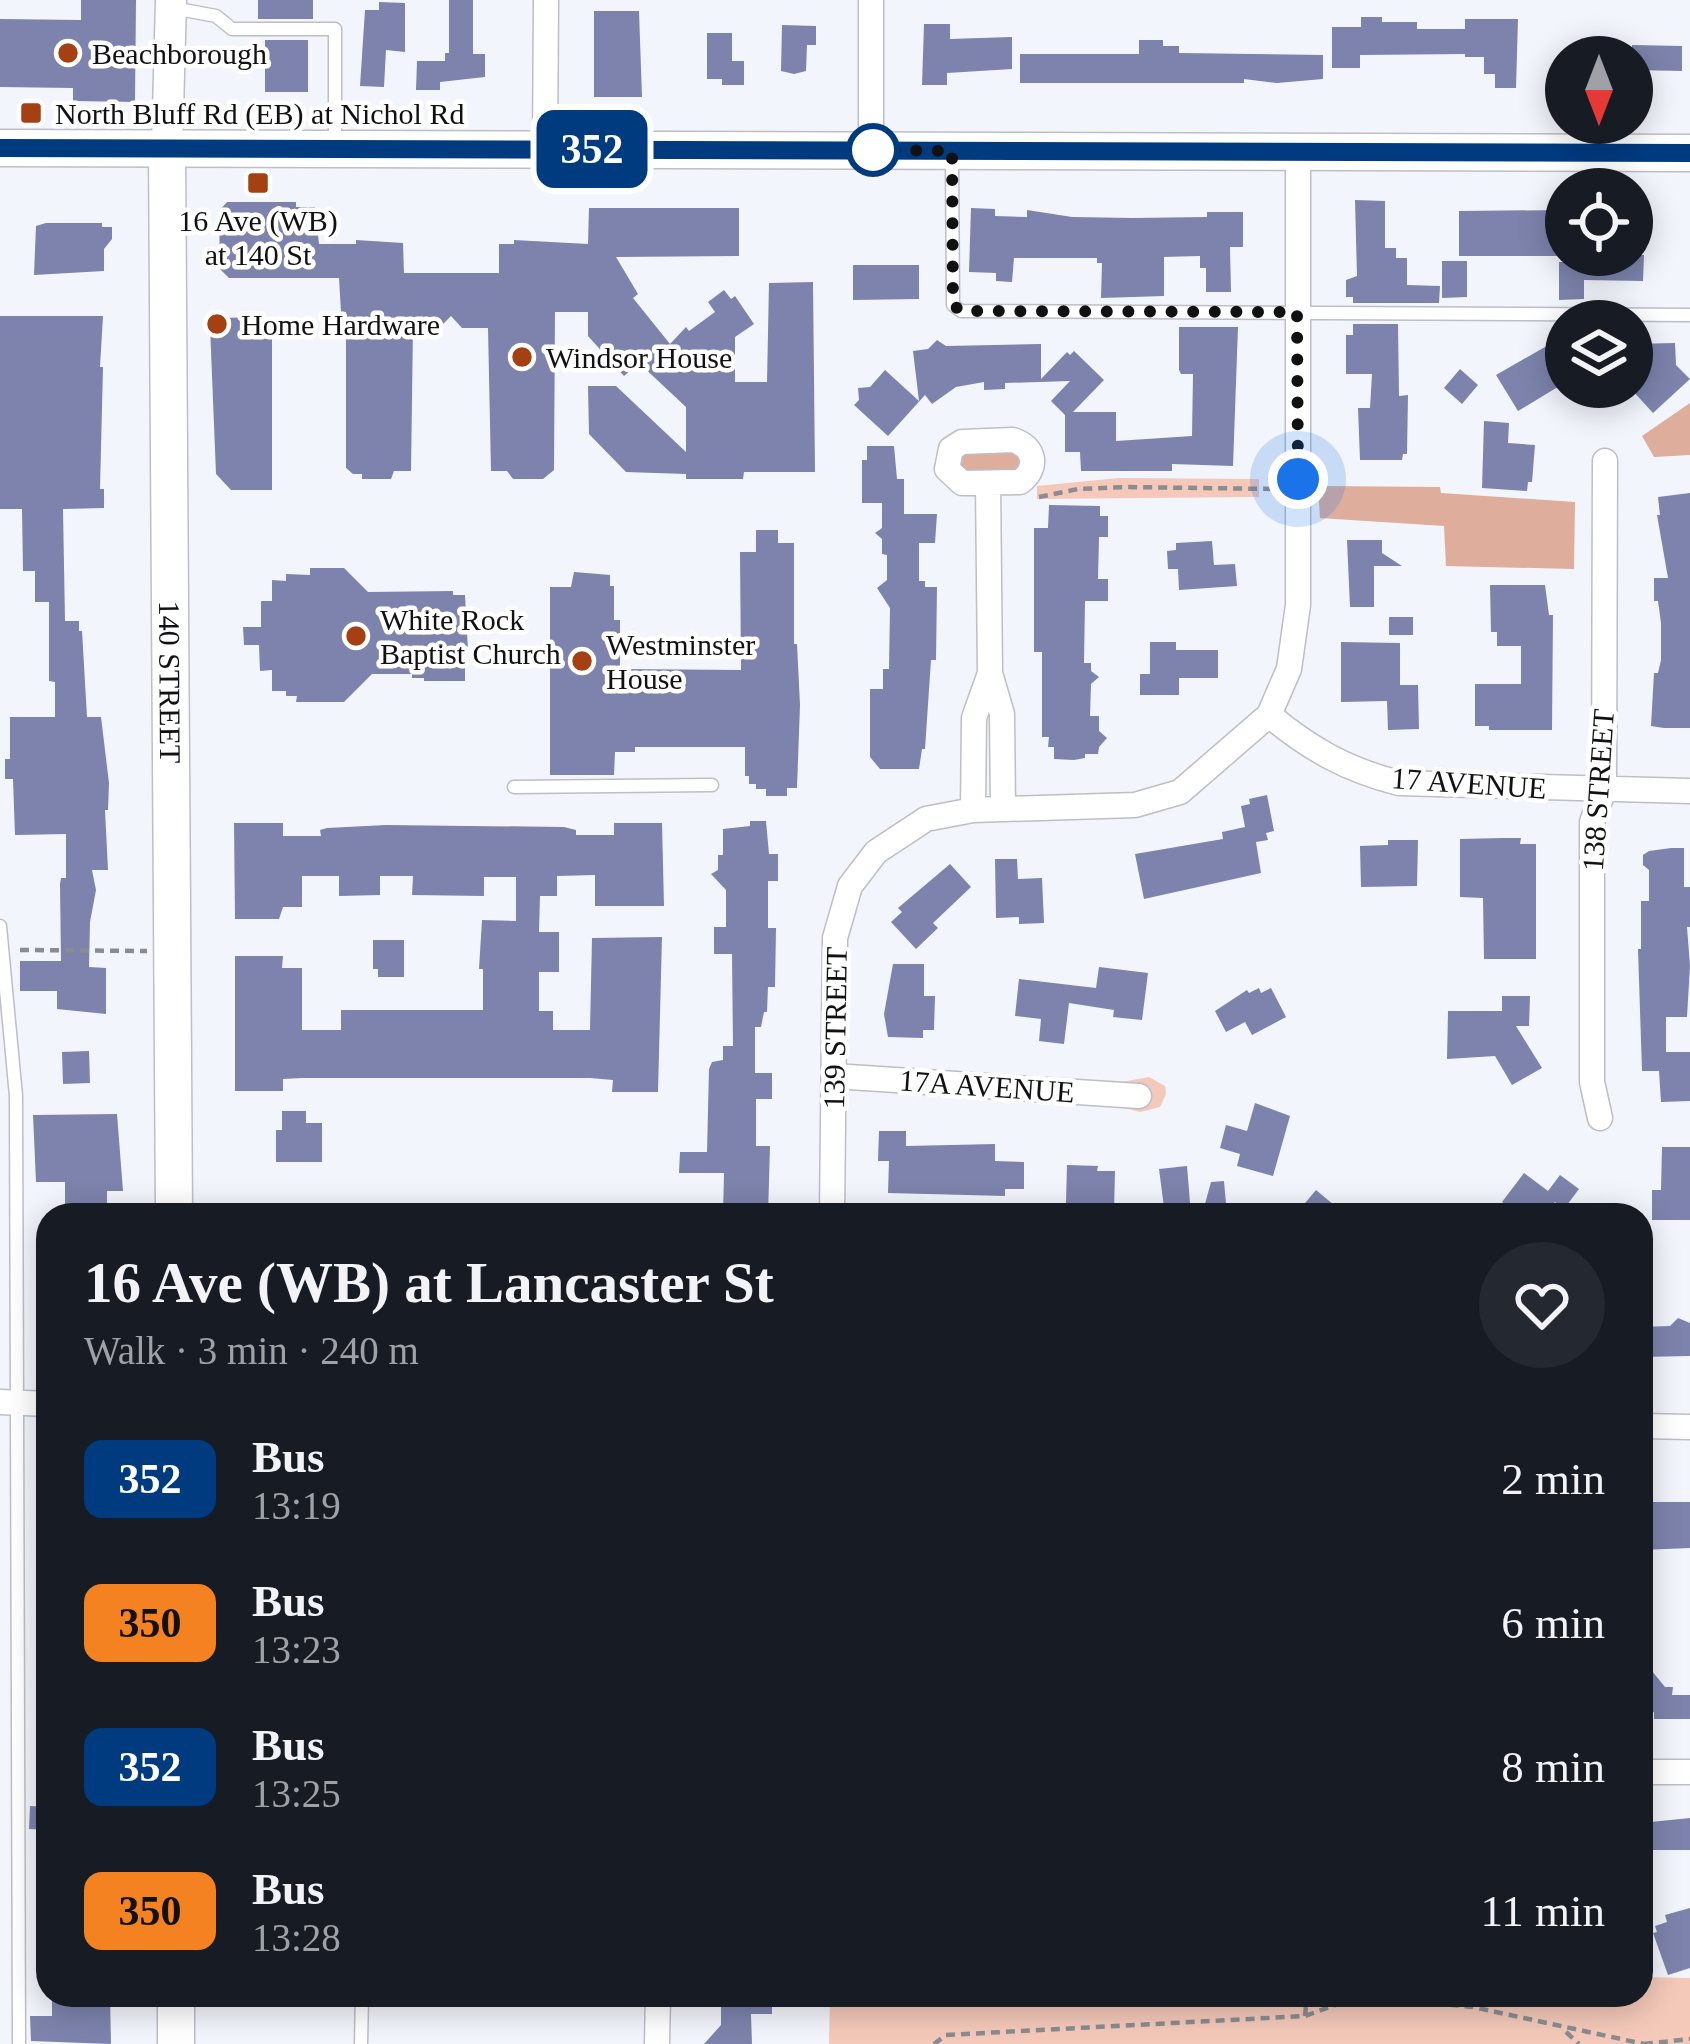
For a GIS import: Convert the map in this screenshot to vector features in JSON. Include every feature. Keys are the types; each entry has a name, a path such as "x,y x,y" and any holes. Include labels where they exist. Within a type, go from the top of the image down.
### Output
{"main road":[{"path":"0,148 1690,153"},
{"name":"140 STREET","path":"167,148 174,1203"},
{"path":"176,2007 176,2044"}],"street":[{"path":"544,149 545,0"},
{"path":"871,0 871,150"},
{"path":"167,148 171,4"},
{"path":"990,674 974,718 974,810 1135,805 1180,792 1269,716 1289,669 1298,605 1298,153"},
{"name":"138 STREET","path":"1600,1118 1592,1082 1592,822 1604,790 1606,461"},
{"path":"988,484 990,674 1002,714 1003,809"},
{"name":"17 AVENUE","path":"1269,716 1319,754 1358,772 1399,783 1690,791"},
{"name":"139 STREET","path":"832,1203 835,938 850,886 876,852 926,819 974,810"},
{"name":"17A AVENUE","path":"834,1076 1139,1096"},
{"path":"1653,1426 1690,1426"},
{"path":"1653,1772 1690,1772"},
{"path":"657,2044 658,2007"}],"lane":[{"path":"171,4 216,16 232,29 335,29 334,148"},
{"path":"952,151 953,305 961,311 1690,315"},
{"path":"514,788 712,785"},
{"path":"0,926 16,1096 9,1402 19,2044"},
{"path":"361,2044 362,2007"}],"path":[{"path":"1029,496 1126,487 1276,489"},
{"path":"10,950 152,952"},
{"path":"1305,2016 1306,2007"},
{"path":"934,2044 946,2035 1305,2016 1329,2007"},
{"path":"1464,2007 1644,2044 1690,2039"},
{"path":"1563,2029 1580,2044"}],"shaded area":[{"path":"1690,403 1690,455 1654,457 1642,436"},
{"path":"1009,450 1020,458 1017,474 971,475 960,468 963,453"},
{"path":"1119,478 1259,479 1259,497 1037,499 1037,486"},
{"path":"1318,486 1440,487 1441,493 1575,502 1574,569 1446,566 1444,526 1320,518"},
{"path":"1149,1077 1165,1086 1160,1107 1140,1112 1108,1104 1111,1084"},
{"path":"1653,1977 1690,1978 1690,2044 829,2044 830,2007 1653,2007"}],"building":[{"name":"Beachborough","path":"81,0 136,0 135,102 73,101 73,88 0,87 0,19 81,20"},
{"path":"258,0 313,0 313,19 258,19"},
{"path":"449,0 473,0 473,54 485,54 485,77 440,82 440,90 416,90 417,61 445,61 449,53"},
{"path":"379,2 405,3 405,52 386,50 384,87 360,86 365,10 379,10"},
{"path":"594,11 639,11 642,97 594,97"},
{"path":"1361,17 1417,22 1417,29 1465,29 1465,19 1518,19 1516,88 1495,88 1495,74 1484,74 1484,57 1465,54 1360,55 1360,68 1332,68 1332,27 1361,27"},
{"path":"924,24 950,24 950,39 1012,37 1012,69 947,73 947,85 922,85"},
{"path":"782,25 816,26 816,45 807,45 806,71 781,71"},
{"path":"707,33 732,33 732,61 744,61 744,85 707,79"},
{"path":"265,40 308,40 308,92 265,92"},
{"path":"1139,40 1163,40 1163,46 1179,46 1179,53 1323,55 1323,79 1020,83 1020,54 1139,54"},
{"path":"1653,45 1682,46 1682,71 1653,70"},
{"path":"1355,200 1385,201 1385,248 1396,248 1396,258 1407,258 1407,285 1440,286 1439,303 1353,303 1353,297 1346,297 1346,280 1357,276"},
{"path":"227,202 296,202 296,207 315,207 319,244 403,243 404,273 499,273 499,244 514,244 514,240 588,244 589,208 739,208 739,256 616,257 638,294 633,298 670,344 686,327 689,331 715,312 708,302 724,290 731,299 735,296 754,324 735,337 735,382 767,382 769,283 813,282 815,472 744,472 743,479 686,479 686,474 626,472 589,434 588,386 616,386 686,452 686,407 639,363 624,376 588,336 588,312 555,312 554,470 543,479 513,479 507,471 491,471 488,328 462,328 451,316 440,327 413,327 411,471 394,471 391,479 362,479 362,474 346,468 346,312 341,312 339,278 229,278 220,269 219,211"},
{"path":"971,208 995,209 995,216 1027,217 1027,210 1133,218 1243,212 1243,247 1230,247 1231,292 1206,292 1206,268 1200,268 1200,256 1164,257 1164,296 1101,298 1102,263 1097,258 1014,258 1012,282 996,281 996,273 969,272"},
{"path":"1545,210 1545,256 1459,256 1459,211"},
{"path":"36,226 112,227 112,239 104,249 104,271 34,275"},
{"path":"1442,261 1467,261 1467,297 1442,298"},
{"path":"853,265 919,265 919,299 853,300"},
{"path":"1559,276 1643,276 1643,281 1584,280 1584,299 1559,300"},
{"path":"0,316 103,316 100,489 104,489 104,508 63,509 65,621 79,621 82,631 87,717 101,717 109,783 105,810 108,870 92,870 96,890 89,967 106,968 106,1014 57,1009 57,991 20,991 20,961 61,961 60,884 66,878 66,834 15,835 13,779 5,779 10,717 55,717 55,682 49,681 49,602 35,602 35,571 23,571 22,509 0,509"},
{"path":"264,317 272,326 272,490 231,490 216,474 210,326 218,318"},
{"path":"1353,324 1398,324 1399,396 1408,395 1407,454 1402,460 1360,460 1358,408 1370,408 1372,374 1346,374 1346,335 1353,335"},
{"path":"1179,327 1238,327 1233,466 1172,464 1172,471 1081,471 1080,452 1065,452 1065,415 1051,401 1070,381 1005,383 1005,389 984,390 984,382 956,387 932,404 925,395 888,436 854,405 859,400 858,388 870,387 885,370 919,401 913,351 928,349 937,340 946,346 1041,344 1041,379 1067,352 1074,351 1104,380 1073,412 1116,412 1116,441 1192,436 1193,374 1179,370"},
{"path":"1675,343 1676,365 1690,379 1653,413 1648,408 1653,408 1653,344"},
{"path":"1545,347 1545,395 1518,411 1496,375"},
{"path":"1460,369 1478,385 1462,404 1444,388"},
{"path":"1484,421 1509,423 1508,443 1535,445 1527,491 1482,488"},
{"path":"867,446 894,446 897,479 904,479 904,514 937,514 935,543 919,543 919,581 925,581 925,587 937,587 936,660 931,660 925,749 919,769 880,769 870,757 870,689 883,689 883,669 889,669 890,608 877,588 887,580 887,555 882,554 882,539 875,533 882,528 882,503 862,503 862,460 867,460"},
{"path":"1690,493 1690,728 1664,728 1651,726 1654,673 1661,660 1654,578 1668,578 1658,497"},
{"path":"1049,505 1100,506 1100,516 1108,516 1108,537 1099,537 1098,579 1108,579 1108,601 1085,601 1084,663 1091,663 1091,671 1099,677 1091,684 1090,716 1099,716 1099,731 1107,738 1098,754 1074,760 1054,759 1049,737 1042,737 1042,652 1034,652 1034,528 1048,528"},
{"name":"Westminster House","path":"756,530 778,530 778,543 794,543 794,644 800,705 797,788 787,788 787,796 766,796 766,789 749,784 745,747 635,747 635,752 615,752 614,775 550,775 550,587 571,587 574,572 610,575 614,620 620,620 620,669 741,670 740,552 756,552"},
{"path":"1347,540 1382,540 1382,553 1402,566 1374,566 1374,607 1350,607"},
{"path":"1212,541 1214,565 1235,564 1237,586 1179,590 1178,569 1168,569 1167,551 1176,550 1176,543"},
{"name":"White Rock Baptist Church","path":"310,568 344,568 368,592 453,591 453,595 465,595 465,681 372,674 344,702 296,702 297,696 272,691 272,670 260,671 259,645 244,645 243,627 261,627 261,601 272,601 272,580 286,581 286,574 310,575"},
{"path":"1490,585 1545,585 1549,615 1553,615 1552,730 1475,726 1475,684 1521,684 1521,646 1497,646 1497,632 1491,632"},
{"path":"1389,617 1413,617 1413,635 1389,635"},
{"path":"1150,642 1176,642 1176,650 1218,650 1218,678 1179,678 1179,695 1140,695 1140,674 1150,674"},
{"path":"1341,642 1400,643 1400,685 1418,685 1419,729 1388,730 1387,701 1341,702"},
{"path":"1267,795 1274,831 1266,833 1268,840 1256,842 1261,873 1144,899 1135,854 1223,839 1222,832 1245,827 1241,806"},
{"path":"750,821 766,821 769,854 778,854 778,881 768,881 768,928 776,928 775,987 768,987 767,1012 761,1027 755,1027 755,1073 772,1073 772,1099 756,1099 756,1146 770,1146 768,1203 723,1203 724,1173 679,1173 680,1152 707,1152 709,1069 712,1062 723,1060 723,1046 733,1046 732,954 714,954 714,927 726,927 726,890 711,874 718,870 718,855 723,855 723,829 750,826"},
{"path":"234,823 283,823 283,836 321,836 320,830 327,828 386,825 564,827 576,830 576,835 614,835 614,823 662,823 664,906 595,906 595,875 557,876 557,896 540,896 539,932 559,932 559,972 539,972 539,1011 553,1011 553,1030 590,1030 592,938 662,937 658,1092 612,1092 613,1080 590,1078 302,1078 283,1079 283,1091 235,1091 235,956 283,956 282,968 302,968 302,1030 341,1030 341,1010 483,1010 482,920 516,921 516,877 484,877 484,896 412,895 413,876 380,876 380,895 339,896 339,876 302,876 302,907 283,907 279,919 235,919"},
{"path":"1521,838 1520,844 1536,844 1536,959 1484,959 1483,898 1460,897 1460,839"},
{"path":"1388,840 1418,840 1417,886 1361,887 1360,846 1388,845"},
{"path":"1684,848 1684,887 1690,887 1690,966 1687,1017 1666,1017 1666,1052 1690,1052 1690,1101 1661,1102 1659,1071 1642,1071 1638,949 1641,901 1649,901 1649,870 1643,865 1643,855"},
{"path":"995,859 1017,859 1018,879 1042,878 1044,923 996,918"},
{"path":"950,864 971,887 933,923 938,928 916,949 891,922 902,912 898,908"},
{"path":"373,940 404,940 404,977 378,977 378,969 373,969"},
{"path":"893,964 924,964 924,996 935,996 934,1030 923,1030 923,1038 888,1037 884,1014"},
{"path":"1099,967 1148,973 1142,1020 1113,1017 1114,1010 1069,1003 1064,1044 1039,1041 1041,1019 1015,1016 1019,979 1096,988"},
{"path":"1259,988 1261,993 1271,988 1286,1017 1252,1035 1245,1022 1226,1032 1215,1011 1247,990"},
{"path":"1502,996 1530,996 1529,1026 1516,1026 1542,1068 1512,1085 1495,1056 1447,1059 1448,1011 1502,1011"},
{"path":"89,1051 90,1083 63,1084 62,1052"},
{"path":"1255,1103 1290,1116 1273,1176 1237,1166 1240,1154 1220,1148 1226,1125 1247,1131"},
{"path":"282,1111 306,1111 306,1123 322,1123 322,1162 276,1162 276,1130 282,1130"},
{"path":"117,1114 123,1191 107,1191 107,1203 65,1203 65,1182 36,1182 33,1115"},
{"path":"879,1131 906,1131 906,1146 995,1144 995,1161 1024,1162 1024,1189 1005,1189 1005,1196 888,1193 889,1161 878,1161"},
{"path":"1662,1147 1690,1147 1690,1220 1653,1220 1652,1190 1661,1190"},
{"path":"1067,1165 1115,1171 1114,1203 1066,1203"},
{"path":"1187,1166 1190,1203 1163,1203 1159,1169"},
{"path":"1524,1173 1548,1191 1560,1175 1579,1189 1568,1203 1502,1202"},
{"path":"1224,1181 1226,1203 1205,1203 1211,1182"},
{"path":"1316,1190 1332,1203 1305,1203"},
{"path":"1678,1318 1690,1323 1690,1356 1653,1357 1653,1327 1670,1326"},
{"path":"1653,1502 1690,1502 1690,1548 1653,1550"},
{"path":"1653,1672 1665,1687 1673,1687 1672,1695 1690,1695 1690,1719 1654,1719"},
{"path":"30,1806 36,1806 36,1829 29,1829"},
{"path":"1690,1818 1690,1850 1653,1850 1653,1822"},
{"path":"1690,1908 1690,1968 1668,1975 1653,1933 1655,1926 1667,1922 1665,1915"},
{"path":"52,2007 110,2007 111,2044 31,2041 30,2016 52,2016"},
{"path":"721,2007 772,2007 772,2014 751,2014 752,2044 704,2044 721,2025"}],"bus line":[{"name":"352","path":"0,148 1690,153"}],"place":[{"name":"Beachborough","path":"68,53"},
{"name":"North Bluff Rd (EB) at Nichol Rd","path":"31,113"},
{"name":"16 Ave (WB) at 140 St","path":"258,183"},
{"name":"Home Hardware","path":"217,324"},
{"name":"Windsor House","path":"522,357"},
{"name":"White Rock Baptist Church","path":"356,636"},
{"name":"Westminster House","path":"582,661"}],"route":[{"path":"873,150 952,151 953,305 961,311 1297,312 1298,479"}]}
